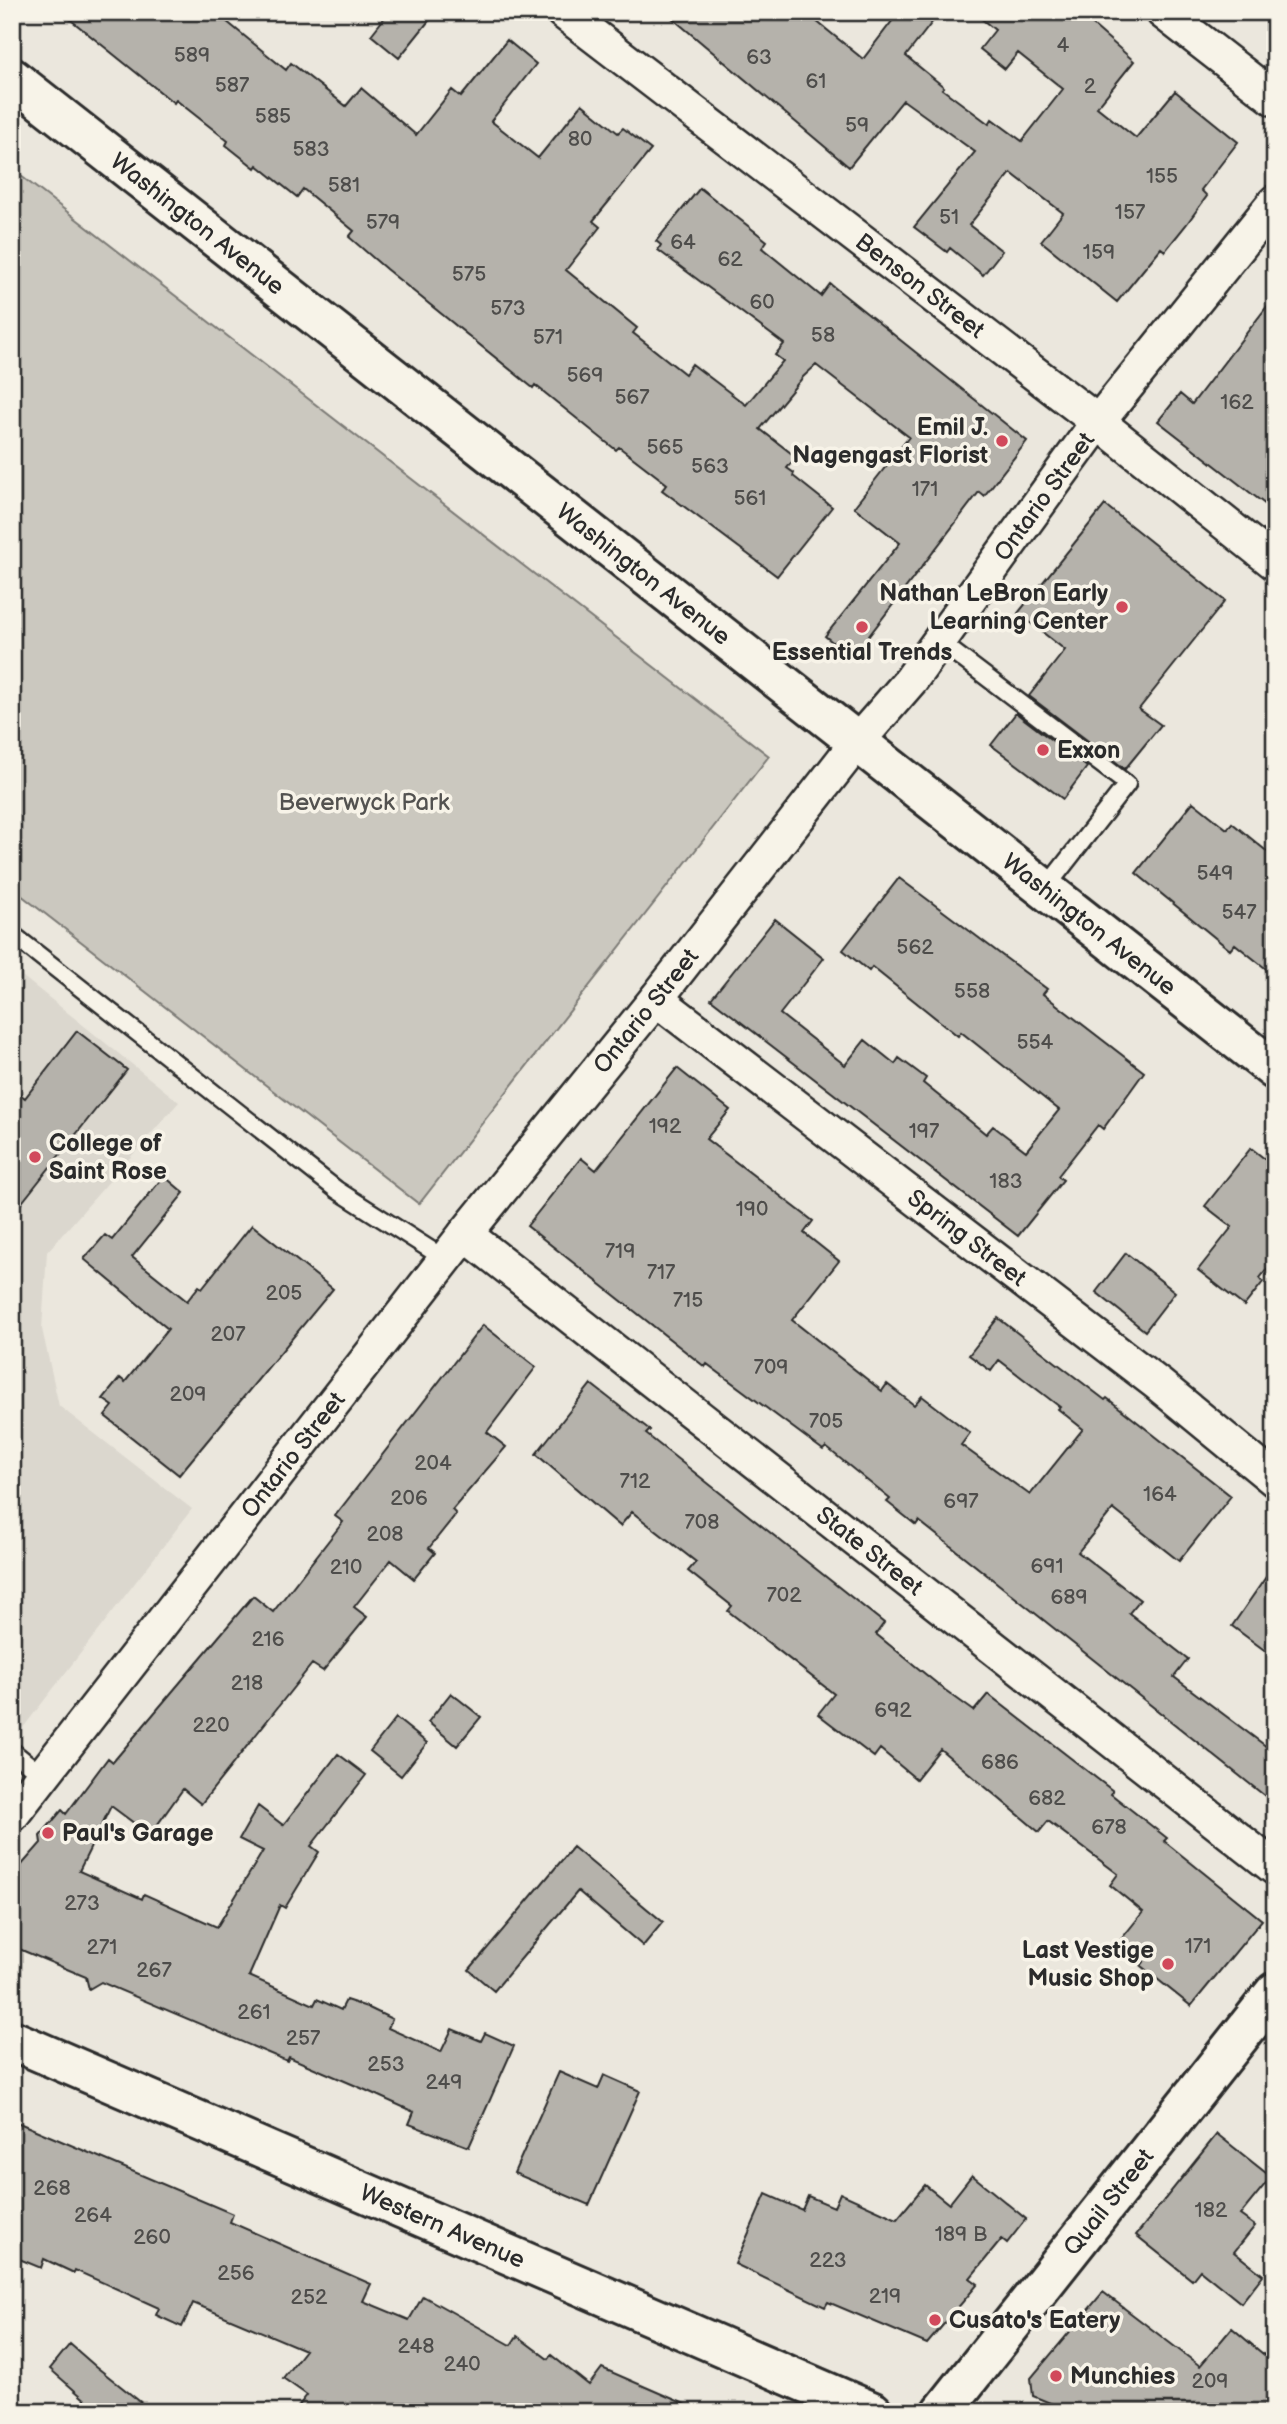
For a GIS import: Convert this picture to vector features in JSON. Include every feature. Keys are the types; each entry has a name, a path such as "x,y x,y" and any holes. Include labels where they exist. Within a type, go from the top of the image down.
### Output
{"main road":[{"name":"Washington Avenue","path":"12,78 1275,1070"},
{"name":"Quail Street","path":"942,2412 1275,1993"},
{"name":"Western Avenue","path":"12,2040 873,2412"}],"street":[{"name":"Benson Street","path":"563,12 1098,422 1275,563"},
{"path":"1164,12 1275,99"},
{"name":"Ontario Street","path":"12,1815 455,1247 656,999 858,741 911,681 1098,422 1275,202"},
{"name":"Spring Street","path":"656,999 1158,1384 1275,1479"},
{"name":"State Street","path":"455,1247 1275,1868"}],"lane":[{"path":"939,641 1127,785 1045,890"},
{"path":"12,934 337,1190 455,1247"},
{"path":"12,1751 43,1776"}],"shaded area":[{"path":"12,968 179,1102 47,1252 42,1329 59,1406 192,1509 12,1742"}],"green space":[{"name":"Beverwyck Park","path":"12,169 769,756 419,1204 12,888"}],"building":[{"path":"61,12 215,12 286,70 291,63 346,106 361,88 416,135 452,90 461,97 507,40 536,64 491,121 538,158 582,104 618,133 623,128 651,150 593,221 600,227 566,270 637,328 633,333 685,374 692,364 746,405 783,361 775,355 784,344 658,250 661,245 656,241 700,188 767,241 762,248 821,296 830,284 1027,441 984,496 979,492 852,658 825,636 900,543 854,507 909,437 816,365 803,377 760,429 796,457 787,468 794,473 793,476 832,507 777,576 662,490 667,484 619,447 616,450 535,385 533,388 386,269 349,237 354,231 303,189 297,197 257,165 255,168 226,145 228,141 176,100 174,103"},
{"path":"389,12 436,12 399,58 371,35"},
{"path":"665,12 805,12 863,59 899,12 940,12 906,56 944,87 942,89 989,124 992,119 1022,141 1063,89 1018,53 1005,69 980,49 995,30 973,12 1078,12 1134,61 1097,107 1136,138 1175,91 1238,142 1201,190 1207,196 1186,225 1165,251 1161,248 1117,302 1041,241 1063,213 1011,173 969,225 1002,251 983,275 950,248 947,252 914,227 975,152 903,100 849,167"},
{"path":"1275,296 1275,512 1158,421 1180,394 1192,404"},
{"name":"Nathan LeBron Early Learning Center","path":"1105,505 1225,601 1139,709 1161,725 1125,769 1029,696 1065,650 1018,613"},
{"path":"1016,713 1087,767 1063,799 991,745"},
{"path":"1193,802 1227,829 1232,823 1275,858 1275,976 1235,944 1230,950 1136,873"},
{"path":"899,878 1047,989 1043,994 1144,1072 1103,1129 1098,1125 1058,1176 1063,1180 1018,1236 711,999 775,919 824,958 780,1014 845,1065 865,1040 895,1064 899,1058 926,1078 923,1083 986,1134 993,1126 1026,1151 1059,1110 961,1032 958,1036 872,967 869,971 843,950"},
{"name":"College of Saint Rose","path":"77,1031 127,1070 12,1215 12,1088 25,1098"},
{"path":"677,1068 730,1110 706,1139 813,1221 804,1233 839,1261 792,1320 882,1391 887,1384 914,1405 922,1396 970,1433 961,1445 1030,1495 1083,1429 1058,1409 1060,1407 999,1360 991,1371 969,1355 998,1318 1105,1400 1107,1398 1231,1496 1179,1561 1113,1509 1078,1552 1140,1600 1129,1613 1188,1659 1174,1677 1275,1753 1275,1804 919,1521 916,1525 887,1502 890,1499 826,1447 823,1450 707,1364 705,1367 527,1226 581,1158 596,1170"},
{"path":"1251,1148 1275,1167 1275,1259 1260,1278 1263,1282 1244,1306 1198,1270 1232,1227 1205,1206"},
{"path":"164,1176 184,1193 132,1257 187,1301 199,1286 202,1288 252,1225 333,1289 179,1475 105,1416 113,1406 103,1399 120,1378 125,1382 168,1329 84,1259 105,1235 112,1240"},
{"path":"1126,1253 1175,1292 1145,1331 1096,1292"},
{"path":"483,1325 536,1367 487,1432 506,1447 452,1510 456,1514 429,1548 435,1553 414,1579 391,1560 354,1607 367,1617 323,1671 312,1664 201,1804 183,1789 150,1835 111,1806 79,1871 142,1899 144,1894 217,1927 263,1851 239,1839 258,1806 283,1825 338,1754 366,1775 311,1846 319,1852 285,1908 280,1905 249,1976 314,2005 317,1999 341,2010 346,2000 367,2007 392,2019 388,2028 441,2052 452,2029 481,2041 485,2033 514,2046 469,2147 409,2124 414,2112 361,2088 289,2057 287,2061 101,1982 89,1989 86,1977 12,1946 12,1876 41,1843 40,1836 62,1810 66,1814 108,1758 113,1762 253,1596 273,1612 343,1522 335,1516"},
{"path":"591,1384 650,1430 646,1434 884,1623 876,1634 945,1690 974,1711 988,1694 1113,1791 1111,1794 1167,1838 1164,1841 1262,1920 1191,2006 1141,1966 1144,1962 1119,1942 1143,1912 1110,1885 1118,1874 1048,1821 1039,1832 940,1749 916,1779 880,1749 874,1757 818,1714 834,1694 728,1611 732,1606 688,1571 696,1562 632,1512 620,1526 536,1454"},
{"path":"1275,1564 1275,1658 1232,1626"},
{"path":"451,1693 481,1717 457,1746 428,1722"},
{"path":"396,1718 427,1743 401,1776 370,1751"},
{"path":"573,1847 663,1922 643,1946 578,1891 494,1991 469,1970"},
{"path":"559,2072 598,2089 604,2075 640,2091 589,2205 514,2173"},
{"path":"12,2120 233,2214 230,2222 371,2284 363,2301 409,2320 423,2296 511,2345 517,2336 548,2359 551,2355 589,2385 602,2368 703,2412 294,2412 307,2395 283,2378 305,2350 193,2303 182,2327 156,2315 159,2308 75,2270 74,2273 44,2259 41,2268 12,2256"},
{"path":"1217,2134 1271,2177 1240,2215 1255,2226 1234,2252 1263,2275 1241,2303 1200,2270 1192,2280 1136,2235"},
{"path":"972,2175 1026,2219 1007,2243 1002,2239 970,2278 978,2284 927,2344 828,2302 825,2307 735,2264 766,2194 802,2210 808,2196 834,2207 840,2193 897,2219 925,2185 949,2204"},
{"path":"1103,2292 1200,2366 1232,2328 1275,2364 1275,2412 1072,2412 1033,2396 1031,2378"},
{"path":"70,2344 153,2412 100,2412 50,2369"}],"place":[{"name":"Emil J. Nagengast Florist","path":"1002,441"},
{"name":"Nathan LeBron Early Learning Center","path":"1122,607"},
{"name":"Essential Trends","path":"862,627"},
{"name":"Exxon","path":"1043,750"},
{"name":"College of Saint Rose","path":"35,1157"},
{"name":"Paul's Garage","path":"48,1833"},
{"name":"Last Vestige Music Shop","path":"1168,1964"},
{"name":"Cusato's Eatery","path":"935,2320"},
{"name":"Munchies","path":"1056,2376"}]}
